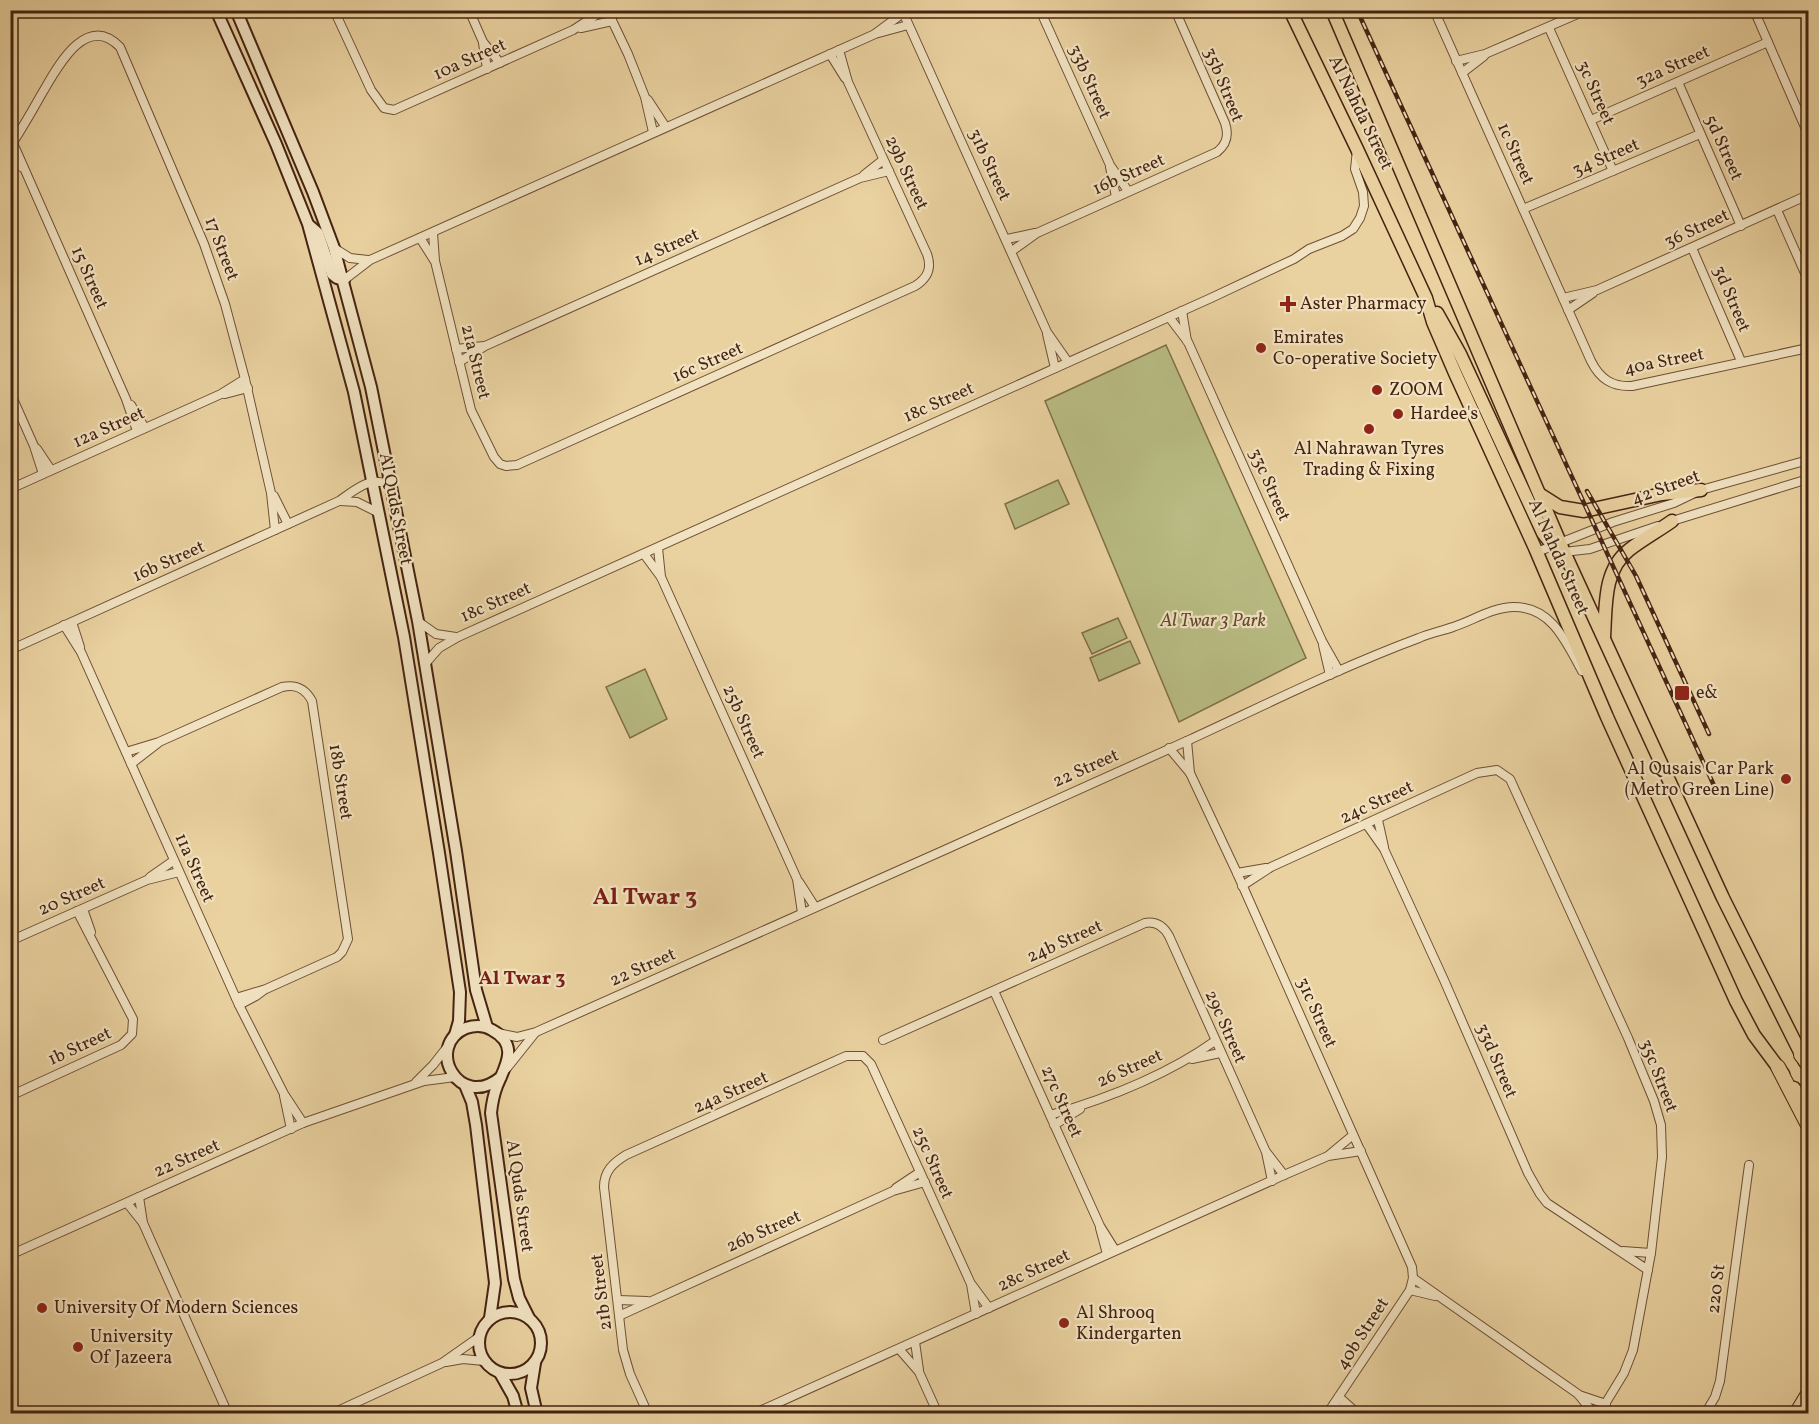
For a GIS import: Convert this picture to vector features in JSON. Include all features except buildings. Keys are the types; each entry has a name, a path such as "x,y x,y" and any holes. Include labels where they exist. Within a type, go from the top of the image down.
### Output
{"highway":[{"path":"1778,1067 1809,1125"},
{"path":"1796,1413 1809,1394"},
{"path":"1796,1413 1809,1400"}],"main road":[{"name":"Al Quds Street","path":"216,10 276,144 308,224 354,392 411,680 458,980 461,1006 453,1039"},
{"name":"Al Quds Street","path":"236,10 334,248 371,387 418,621 456,851 476,990 492,1030"},
{"name":"Al Nahda Street","path":"1290,10 1426,298 1433,322 1455,373 1537,552 1607,717 1745,1018 1765,1051 1809,1109"},
{"name":"Al Nahda Street","path":"1332,10 1538,492 1559,547 1604,638 1723,898 1809,1068"},
{"path":"308,224 318,234 332,274 344,280"},
{"path":"1426,298 1460,354 1540,527 1559,547"},
{"path":"1538,492 1560,507 1572,511 1584,511 1672,492 1701,490"},
{"path":"1604,638 1607,594 1613,569 1629,550 1672,521"},
{"path":"470,1027 492,1030 504,1040 508,1049 509,1058 504,1073 494,1084 474,1088 465,1085 455,1077 447,1061 453,1039 470,1027"},
{"name":"Al Quds Street","path":"504,1073 492,1102 492,1124 514,1279 519,1298 529,1318"},
{"name":"Al Quds Street","path":"465,1085 472,1102 476,1125 494,1268 495,1292 490,1318"},
{"path":"518,1413 509,1388 500,1373 484,1361 478,1345 479,1337 490,1318 509,1311 523,1314 539,1330 541,1347 534,1363 531,1388 537,1413"},
{"path":"500,1373 519,1373 534,1363"}],"street":[{"name":"10a Street","path":"334,10 367,82 381,104 389,110 394,110 573,30 605,10"},
{"path":"468,10 483,42 500,63"},
{"path":"605,10 645,97 653,132"},
{"name":"33b Street","path":"1040,10 1110,165 1128,191"},
{"name":"35b Street","path":"1175,10 1225,123 1227,138"},
{"name":"1c Street","path":"1434,10 1568,310"},
{"path":"1456,61 1485,54 1587,10"},
{"path":"1754,10 1809,134"},
{"path":"875,34 902,12"},
{"name":"31b Street","path":"902,12 1047,332 1055,368"},
{"name":"10a Street","path":"573,30 612,21"},
{"path":"344,280 370,260 665,126 875,34 908,25"},
{"name":"3c Street","path":"1549,28 1613,171"},
{"name":"17 Street","path":"12,145 64,57 83,40 100,36 115,41 124,54 208,255 225,304 248,388 271,493 275,530"},
{"path":"483,42 487,69"},
{"name":"32a Street","path":"1591,120 1768,42"},
{"name":"29b Street","path":"839,50 848,81 929,260 929,272 926,278"},
{"name":"29b Street","path":"830,54 848,81"},
{"path":"1462,73 1485,54"},
{"name":"5d Street","path":"1678,82 1741,225"},
{"path":"645,97 665,126"},
{"name":"34 Street","path":"1523,209 1700,134"},
{"name":"16b Street","path":"1012,251 1037,233 1217,152 1227,138"},
{"name":"15 Street","path":"12,145 126,399 136,431"},
{"name":"18c Street","path":"425,664 439,648 458,637 1169,317 1348,232 1360,219 1364,199 1355,169 1357,149"},
{"name":"15 Street","path":"10,156 24,171"},
{"name":"14 Street","path":"860,178 883,160"},
{"name":"33b Street","path":"1110,165 1116,197"},
{"name":"14 Street","path":"459,362 485,346 860,178 889,171"},
{"name":"36 Street","path":"1563,298 1597,290 1809,195"},
{"path":"1778,210 1809,280"},
{"name":"21a Street","path":"433,233 435,261 466,395 477,426 500,464"},
{"name":"16b Street","path":"1006,239 1037,233"},
{"name":"21a Street","path":"420,238 435,261"},
{"path":"334,248 350,258 370,260"},
{"name":"3d Street","path":"1692,248 1742,361"},
{"name":"16c Street","path":"500,464 517,465 915,286 926,278"},
{"name":"36 Street","path":"1568,310 1597,290"},
{"name":"40a Street","path":"1568,310 1594,368 1606,381 1614,385 1632,386 1809,348"},
{"name":"33c Street","path":"1182,311 1188,342"},
{"name":"33c Street","path":"1169,317 1188,342 1322,641 1339,671"},
{"name":"31b Street","path":"1047,332 1068,362"},
{"name":"14 Street","path":"456,349 485,346"},
{"name":"12a Street","path":"10,489 221,394 245,379"},
{"name":"12a Street","path":"221,394 248,388"},
{"path":"10,392 34,446 43,474"},
{"name":"15 Street","path":"126,399 145,428"},
{"path":"34,446 51,470"},
{"name":"42 Street","path":"1537,552 1559,547 1613,522 1674,503 1701,490 1809,460"},
{"name":"42 Street","path":"1559,547 1590,549 1809,479"},
{"path":"373,480 381,481 392,487"},
{"name":"16b Street","path":"10,650 339,501 373,480"},
{"name":"17 Street","path":"271,493 288,524"},
{"path":"339,501 357,502 379,513"},
{"name":"25b Street","path":"658,548 661,577"},
{"name":"25b Street","path":"644,554 661,577 797,879 815,907"},
{"name":"22 Street","path":"492,1030 517,1037 536,1032 1339,671 1421,637 1500,609 1533,610 1551,621 1558,629 1607,717"},
{"name":"18c Street","path":"418,621 436,634 458,637"},
{"name":"11a Street","path":"68,624 238,1002 284,1094 303,1123"},
{"name":"33c Street","path":"1322,641 1330,675"},
{"name":"18b Street","path":"126,752 159,742 282,687 303,689 312,701 348,939 337,957 238,1002"},
{"name":"31c Street","path":"1187,741 1190,773"},
{"name":"18b Street","path":"131,764 159,742"},
{"name":"31c Street","path":"1169,748 1190,773 1237,873 1412,1267"},
{"name":"24c Street","path":"1242,886 1271,867 1478,773 1497,770"},
{"name":"35c Street","path":"1497,770 1504,773 1513,785 1654,1101 1661,1125 1662,1141 1651,1253 1629,1362 1599,1413"},
{"name":"33d Street","path":"1378,820 1384,849"},
{"name":"33d Street","path":"1367,825 1384,849 1528,1173 1540,1194 1556,1210 1648,1269"},
{"name":"20 Street","path":"147,880 173,861"},
{"name":"24c Street","path":"1237,873 1271,867"},
{"name":"20 Street","path":"10,941 147,880 179,872"},
{"name":"25b Street","path":"797,879 802,913"},
{"name":"1b Street","path":"10,1096 121,1046 132,1034 133,1019 94,942 85,930 80,910"},
{"name":"24b Street","path":"883,1040 1149,922"},
{"name":"29c Street","path":"1149,922 1160,926 1169,936 1266,1152 1284,1175"},
{"name":"27c Street","path":"994,991 1100,1226 1116,1251"},
{"name":"22 Street","path":"504,1073 536,1032"},
{"name":"22 Street","path":"413,1085 434,1065 453,1039"},
{"name":"26 Street","path":"1054,1125 1084,1106 1188,1060 1215,1041"},
{"name":"26 Street","path":"1188,1060 1220,1053"},
{"name":"24a Street","path":"613,1164 633,1152 846,1056 863,1056"},
{"name":"25c Street","path":"863,1056 871,1064 971,1284 989,1308"},
{"name":"22 Street","path":"10,1255 303,1123 434,1078 455,1077"},
{"name":"11a Street","path":"284,1094 291,1129"},
{"name":"26 Street","path":"1050,1115 1084,1106"},
{"name":"28c Street","path":"1328,1156 1353,1135"},
{"name":"28c Street","path":"753,1413 1328,1156 1361,1151"},
{"name":"29c Street","path":"1266,1152 1272,1181"},
{"name":"21b Street","path":"613,1164 605,1174 604,1187 621,1315 623,1350 627,1366 648,1413"},
{"name":"220 St","path":"1705,1413 1715,1397 1720,1381 1749,1165"},
{"name":"26b Street","path":"892,1191 920,1172"},
{"name":"26b Street","path":"621,1315 649,1300 892,1191 925,1182"},
{"path":"139,1197 143,1223"},
{"path":"127,1203 143,1223 228,1413"},
{"name":"27c Street","path":"1100,1226 1107,1254"},
{"name":"33d Street","path":"1621,1251 1651,1253"},
{"name":"40b Street","path":"1327,1413 1410,1290 1413,1278 1412,1267"},
{"path":"1413,1278 1438,1298 1578,1394 1606,1404"},
{"name":"25c Street","path":"971,1284 976,1314"},
{"path":"1410,1290 1438,1298"},
{"name":"26b Street","path":"618,1300 649,1300"},
{"path":"331,1413 442,1363 479,1337"},
{"path":"915,1342 919,1371 938,1413"},
{"path":"899,1349 919,1371"},
{"path":"442,1363 463,1359 484,1361"},
{"path":"1578,1394 1594,1413"},
{"path":"1339,1397 1359,1413"},
{"path":"1334,1404 1349,1413"}],"green space":[{"name":"Al Twar 3 Park","path":"1166,345 1306,658 1179,722 1045,401"},
{"path":"1058,480 1069,504 1015,529 1005,504"},
{"path":"1118,618 1127,638 1092,654 1082,633"},
{"path":"1130,641 1140,663 1099,681 1090,658"},
{"path":"645,669 667,719 630,738 606,687"}],"railway":[{"path":"1357,10 1717,792"},
{"path":"1587,491 1636,576 1709,734"}],"place":[{"name":"Aster Pharmacy","path":"1288,304"},
{"name":"Emirates Co-operative Society","path":"1261,348"},
{"name":"ZOOM","path":"1377,390"},
{"name":"Hardee's","path":"1398,414"},
{"name":"Al Nahrawan Tyres Trading & Fixing","path":"1369,429"},
{"name":"e&","path":"1682,693"},
{"name":"Al Qusais Car Park (Metro Green Line)","path":"1786,779"},
{"name":"University Of Modern Sciences","path":"42,1308"},
{"name":"Al Shrooq Kindergarten","path":"1064,1323"},
{"name":"University Of Jazeera","path":"78,1347"}],"district":[{"name":"Al Twar 3","path":"645,898"},
{"name":"Al Twar 3","path":"522,979"}]}
